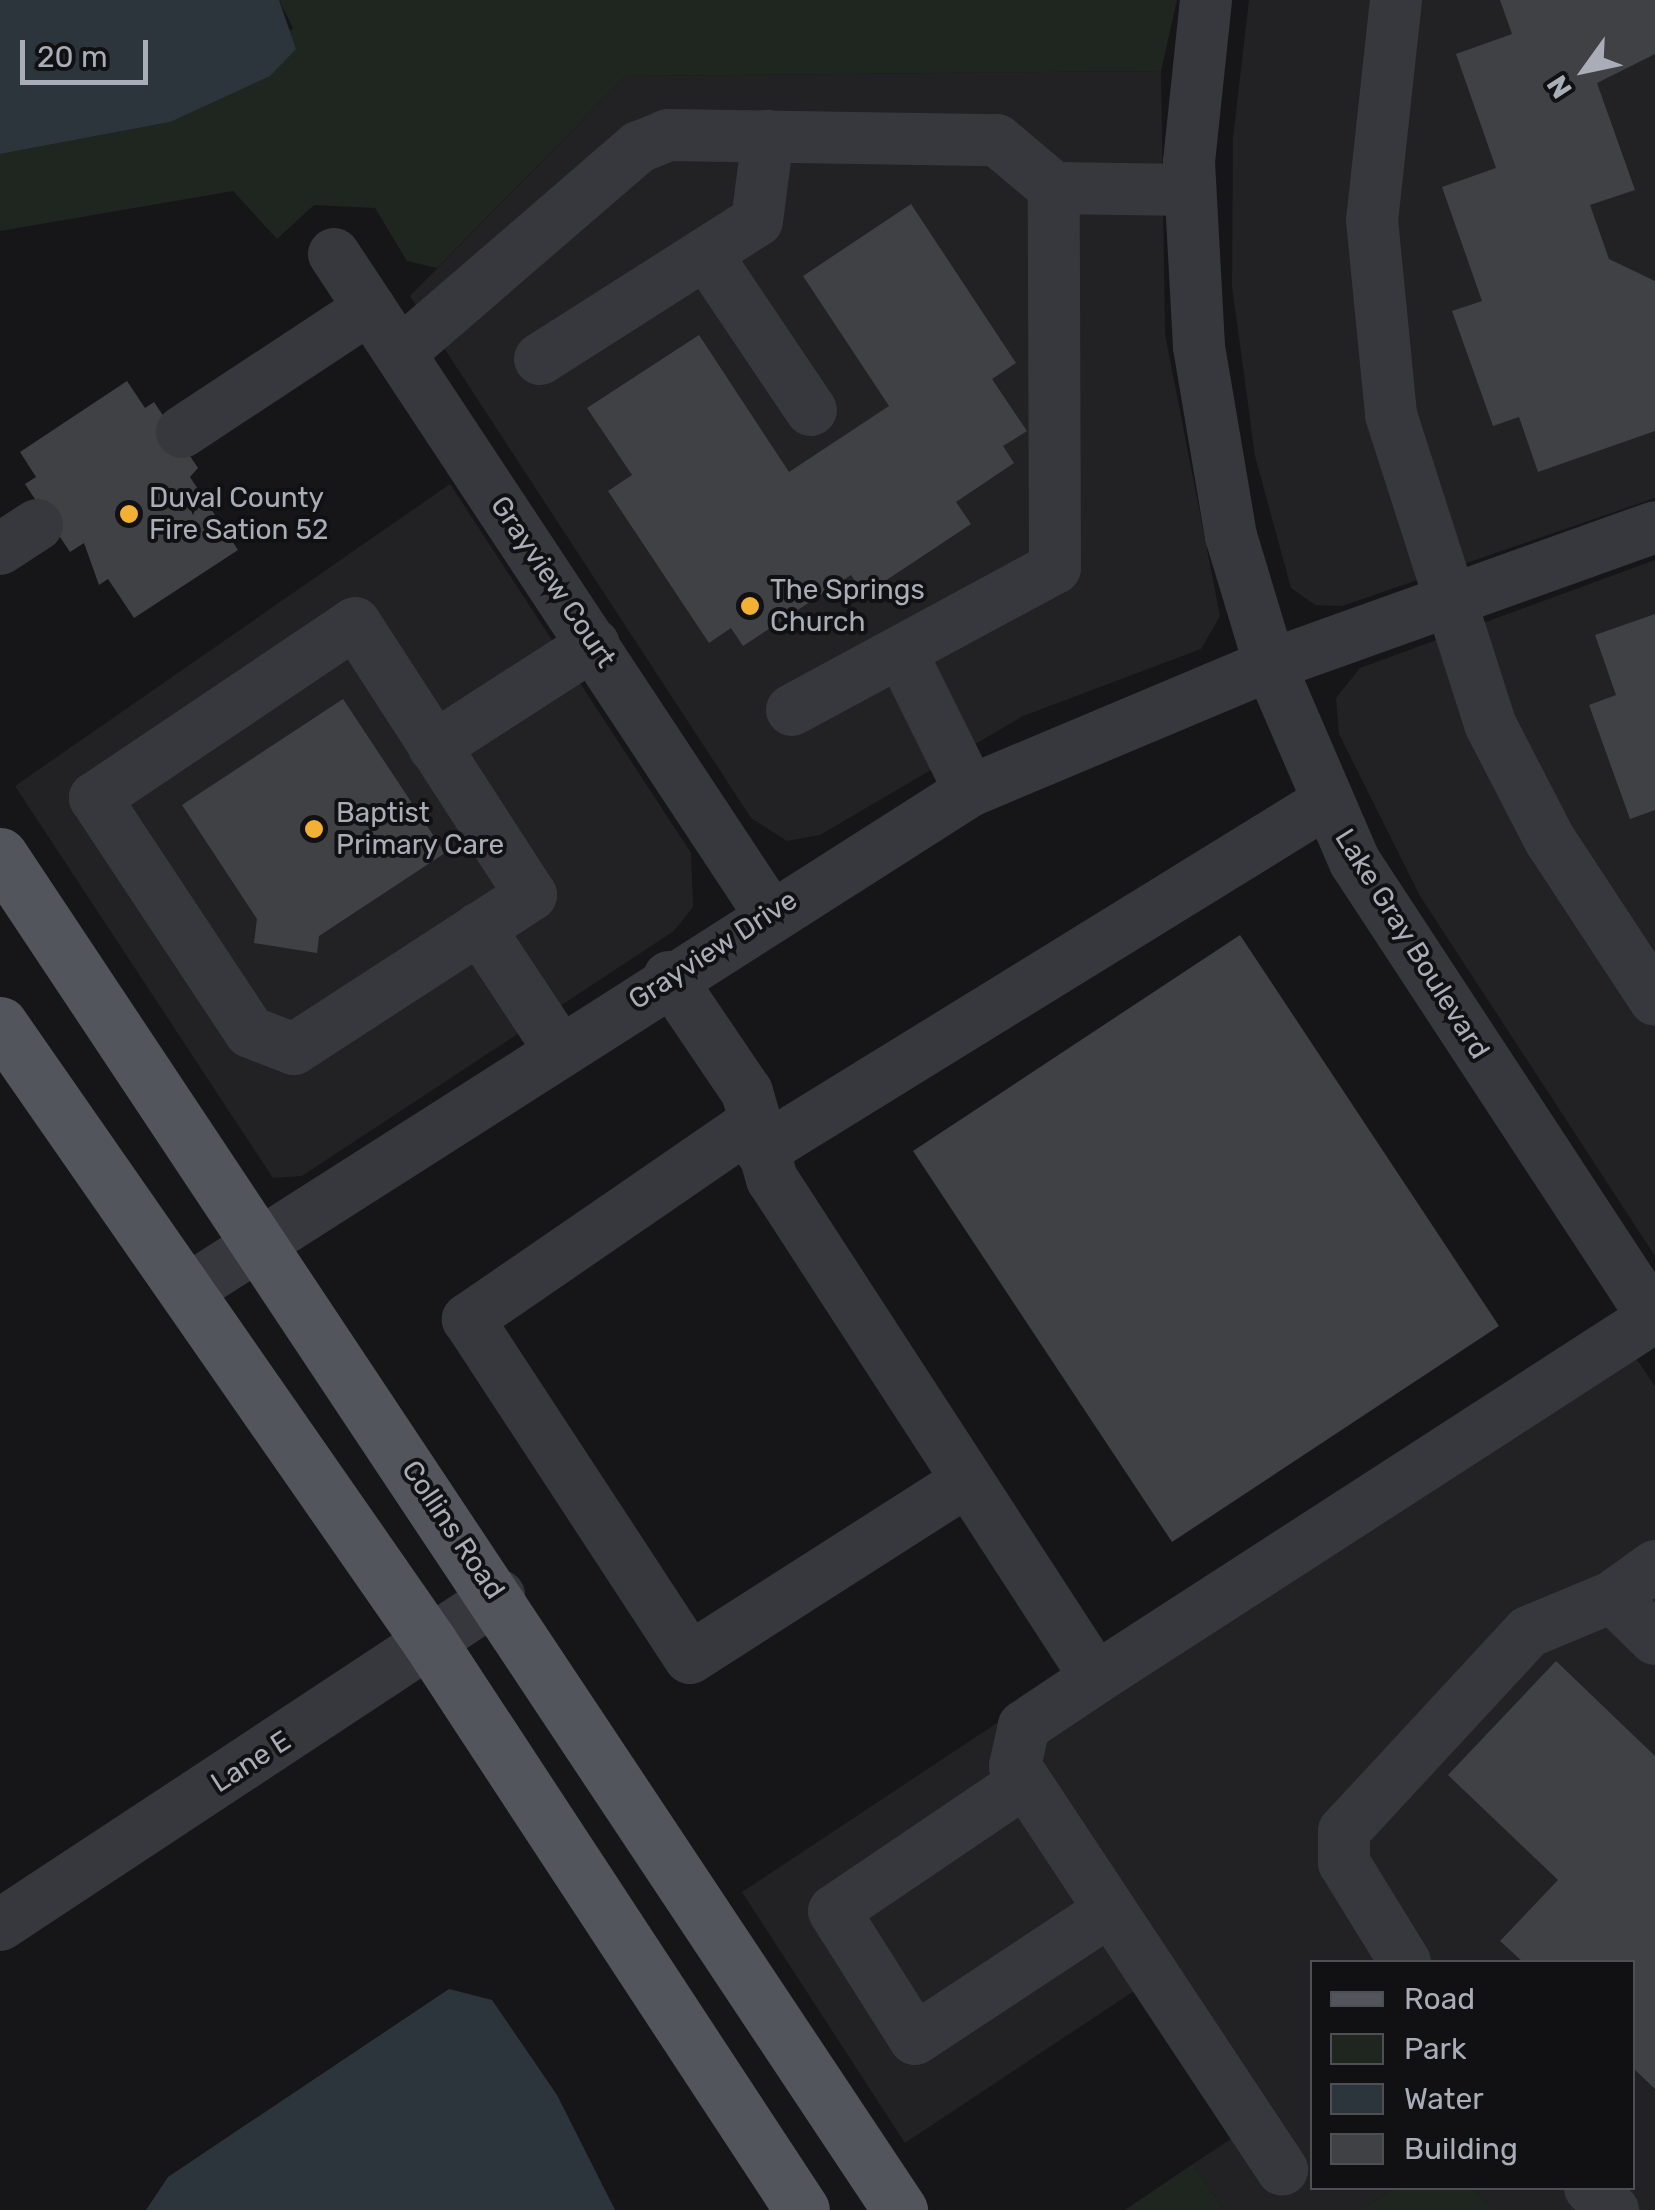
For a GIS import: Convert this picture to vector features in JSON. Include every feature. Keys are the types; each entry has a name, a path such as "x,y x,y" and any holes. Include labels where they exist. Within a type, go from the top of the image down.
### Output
{"main road":[{"name":"Collins Road","path":"0,855 258,1244 499,1596 900,2210"},
{"path":"0,1024 429,1642 802,2210"}],"street":[{"name":"Lake Gray Boulevard","path":"1206,0 1190,190 1218,460 1270,665 1355,862 1654,1319"},
{"path":"1396,0 1372,220 1391,415 1447,601 1490,724 1550,840 1655,1000"},
{"path":"400,353 639,147 682,134 997,140 1054,188 1190,190"},
{"path":"540,359 762,216 768,136"},
{"path":"792,710 1055,568 1054,188"},
{"name":"Grayview Court","path":"334,254 769,913"},
{"path":"706,254 811,410"},
{"path":"182,432 370,308"},
{"name":"Grayview Drive","path":"186,1292 769,913 970,790 1270,665 1655,527"},
{"path":"355,622 434,747 531,895 294,1049 250,1032 95,798 355,622"},
{"path":"434,747 594,644"},
{"path":"901,652 970,790"},
{"path":"965,1482 690,1658 468,1319 756,1138 1327,802"},
{"path":"479,928 558,1049"},
{"path":"669,978 747,1092 756,1138 965,1482 1096,1678"},
{"path":"1282,2170 1024,1783 1012,1757 1019,1732 1096,1678 1654,1319"},
{"path":"1405,1960 1344,1862 1344,1831 1528,1632 1612,1597 1655,1566"},
{"name":"Lane E","path":"0,1925 499,1596"},
{"path":"1612,1597 1655,1638"},
{"path":"1024,1783 834,1912 916,2039 1109,1911"},
{"path":"1592,2190 1613,2210"}],"shaded area":[{"path":"1249,0 1655,0 1655,498 1342,606 1315,605 1291,588 1255,456 1232,286 1233,138"},
{"path":"1161,71 1165,334 1220,616 1201,649 1023,716 820,835 787,841 751,818 410,296 626,76"},
{"path":"450,484 691,853 693,907 674,931 302,1176 273,1178 15,786"},
{"path":"1655,560 1655,1256 1420,896 1339,734 1336,698 1360,668"},
{"path":"1608,1318 1655,1386 1655,2210 1494,2210 1474,2190 1635,2190 1635,1960 1310,1960 1310,2190 1394,2190 1359,2210 1224,2210 1193,2164 1234,2137 1137,1989 905,2143 742,1892"}],"green space":[{"path":"279,0 1177,0 1161,71 626,76 437,268 407,261 375,208 314,205 277,239 233,191 0,231 0,154 170,122 293,28"},
{"path":"1193,2164 1224,2210 1125,2210"},
{"path":"1394,2190 1474,2190 1494,2210 1359,2210"}],"water":[{"path":"0,0 279,0 296,49 270,76 170,122 0,154"},
{"path":"449,1989 492,2000 557,2095 615,2210 146,2210 168,2177"}],"building":[{"path":"1500,0 1655,0 1655,54 1597,83 1635,190 1590,205 1609,259 1655,281 1655,431 1538,472 1519,417 1493,426 1452,311 1482,301 1442,187 1496,168 1456,54 1512,34"},
{"path":"911,204 1016,363 992,379 1027,431 1003,446 1014,463 956,502 971,524 864,595 851,575 743,646 731,628 709,643 608,491 632,475 587,408 699,335 789,472 889,406 803,276"},
{"name":"Duval County Fire Sation 52","path":"127,381 145,408 154,402 198,468 190,477 238,550 134,618 108,579 99,585 84,543 70,552 25,484 36,477 20,452"},
{"path":"1655,614 1655,810 1630,819 1589,705 1616,695 1595,635"},
{"name":"Baptist Primary Care","path":"343,699 445,853 319,936 317,953 254,943 257,919 182,805"},
{"path":"1240,935 1499,1326 1172,1542 913,1151"},
{"path":"1556,1661 1655,1756 1655,2089 1635,2070 1635,1960 1521,1960 1500,1941 1558,1880 1448,1775"}],"place":[{"name":"Duval County Fire Sation 52","path":"129,514"},
{"name":"The Springs Church","path":"750,606"},
{"name":"Baptist Primary Care","path":"314,829"}]}
